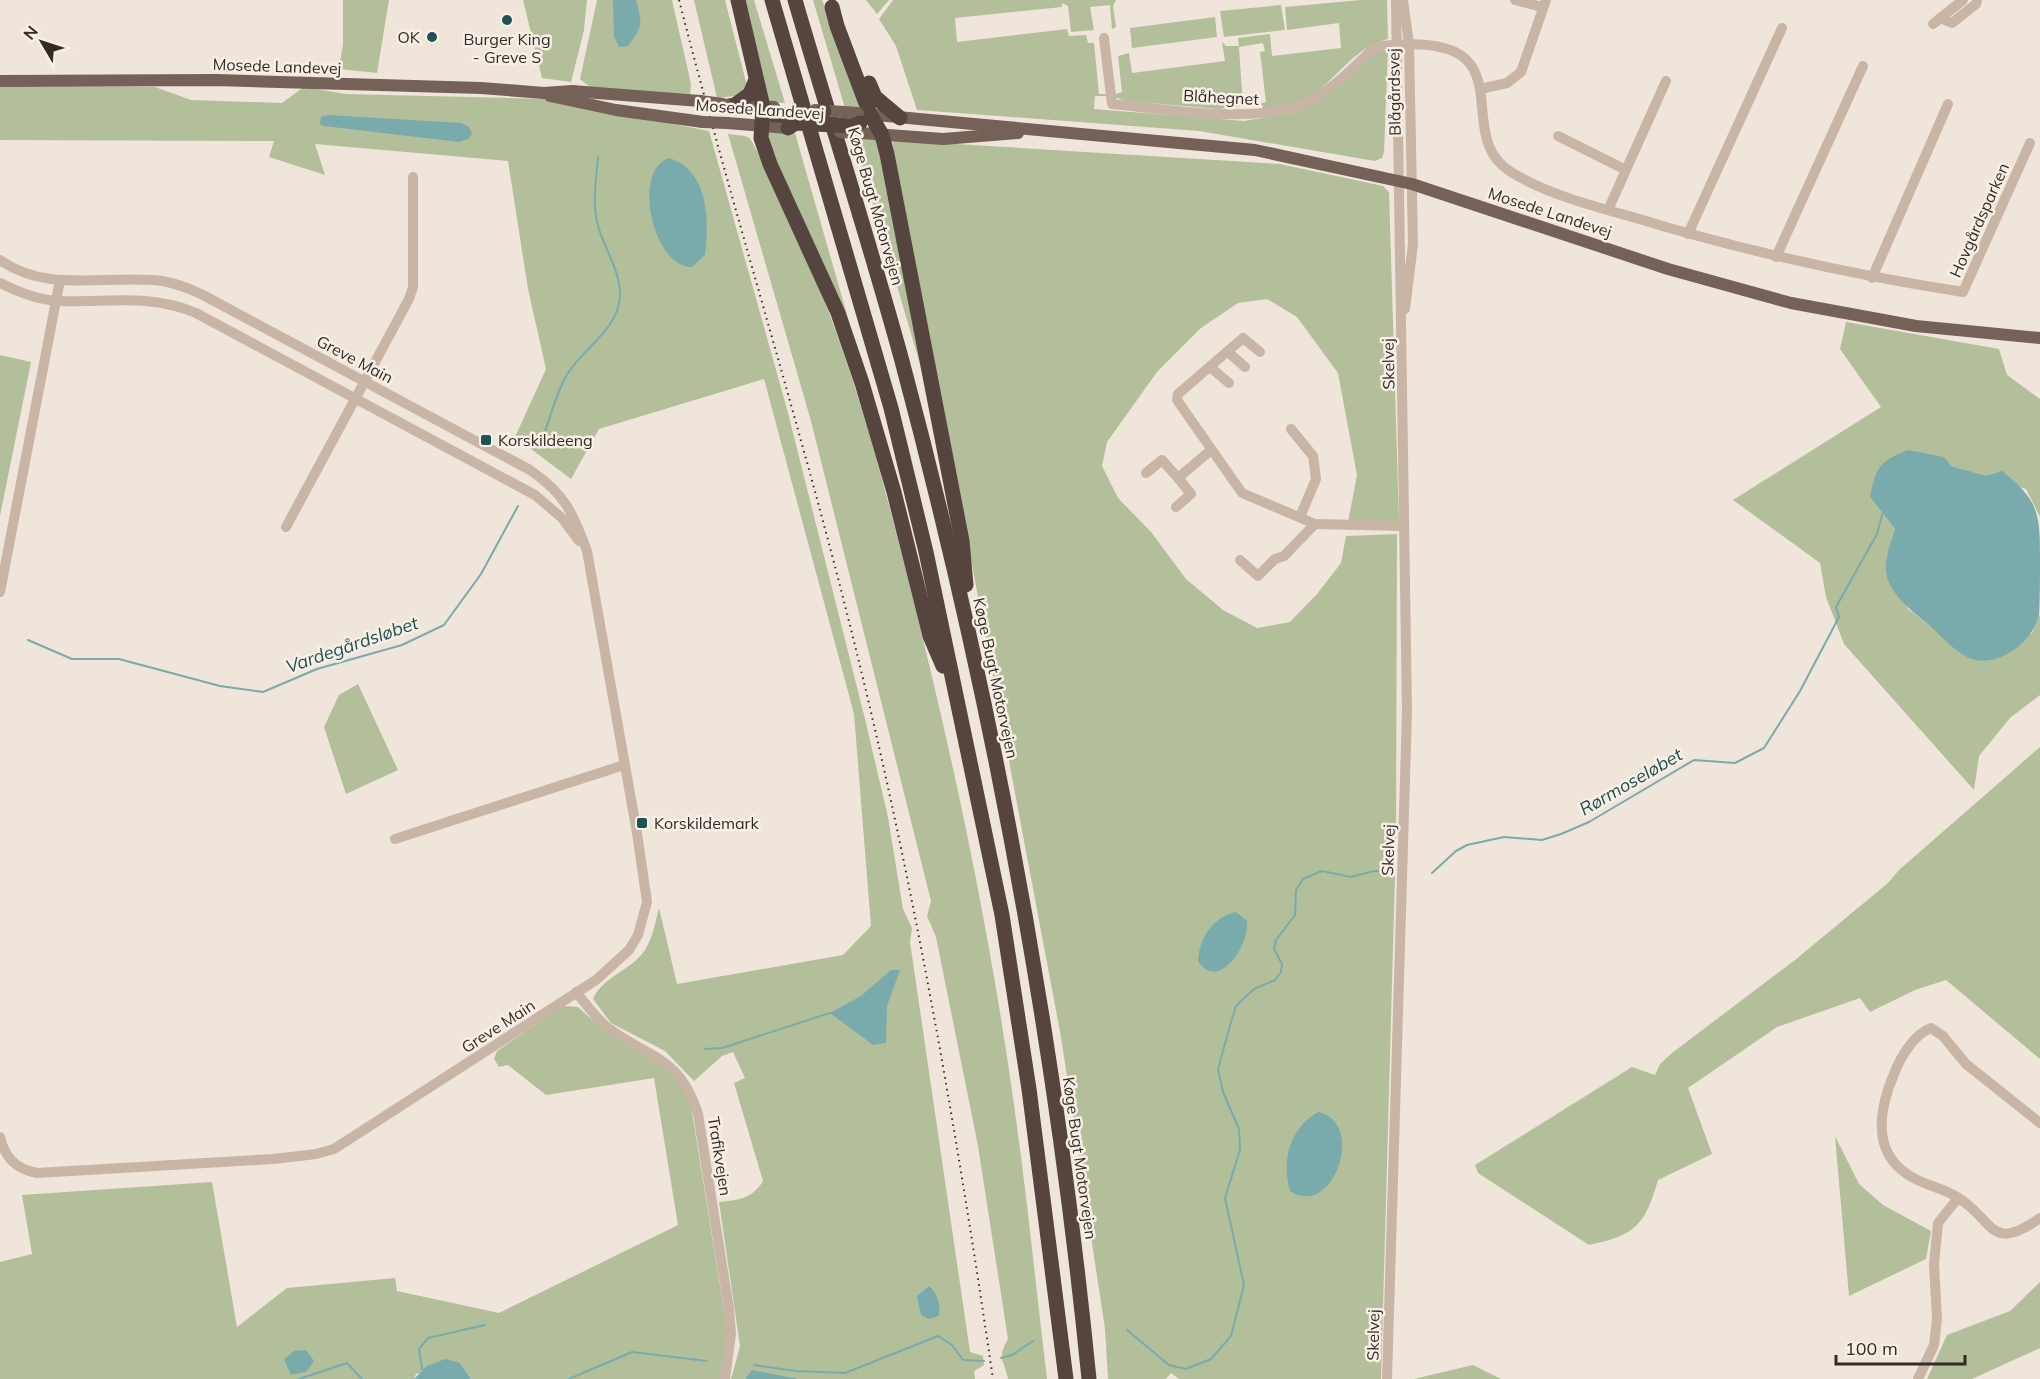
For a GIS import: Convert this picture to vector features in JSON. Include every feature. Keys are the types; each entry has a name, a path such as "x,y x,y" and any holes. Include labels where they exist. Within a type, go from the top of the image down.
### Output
{"highway":[{"path":"738,0 755,82 773,118"},
{"path":"772,0 891,408 926,552 1002,915 1031,1101 1066,1379"},
{"name":"Køge Bugt Motorvejen","path":"795,0 902,360 952,559 975,663 1023,904 1053,1089 1089,1379"},
{"path":"831,3 862,121 889,136 887,153 962,541 975,663"},
{"path":"831,3 875,98 900,118"},
{"path":"730,104 750,94 755,82"},
{"path":"773,118 817,116 824,111"},
{"path":"773,118 761,138 770,164 838,313 862,383 894,492 930,636 956,696"},
{"path":"773,118 796,123 852,126 862,121"}],"main road":[{"name":"Mosede Landevej","path":"3,82 216,80 481,88 544,93 572,91 730,104 773,118"},
{"name":"Mosede Landevej","path":"544,93 616,110 703,122 727,123 773,118"},
{"name":"Mosede Landevej","path":"824,111 862,121 900,118 1005,125 1048,131 1219,145 1412,184 1668,269 1791,303 1916,326 2040,338"},
{"name":"Mosede Landevej","path":"889,136 943,139 1048,131"}],"street":[{"name":"Blågårdsvej","path":"1396,0 1398,181"},
{"name":"Blågårdsvej","path":"1403,0 1409,44 1412,184"},
{"path":"1480,89 1508,83 1521,72 1527,62 1544,3 1515,0"},
{"path":"1963,0 1937,21 1952,23 1976,4 1977,0"},
{"path":"1689,234 1782,28"},
{"name":"Blåhegnet","path":"1104,38 1112,104 1257,116 1286,111 1311,101 1334,86 1373,49 1395,44 1409,44"},
{"name":"Hovgårdsparken","path":"1409,44 1447,47 1474,69 1480,89 1487,138 1504,168 1523,180 1608,210 1689,234 1776,257 1872,278 1963,292 2030,143"},
{"path":"1776,257 1863,66"},
{"path":"1608,210 1666,81"},
{"path":"1872,278 1948,104"},
{"path":"1557,136 1626,170"},
{"path":"286,526 413,287 413,177"},
{"name":"Skelvej","path":"1387,1379 1407,712 1398,181"},
{"name":"Skelvej","path":"1402,321 1410,283 1413,244 1412,184"},
{"name":"Greve Main","path":"0,260 26,273 60,280 152,280 183,286 530,470 548,483 572,511 587,551 647,902 638,935 618,963 351,1140 316,1154 37,1173 25,1170 14,1163 5,1153 0,1137"},
{"path":"0,592 60,280"},
{"name":"Greve Main","path":"0,283 32,296 57,301 141,299 177,305 535,495 562,518 587,551"},
{"path":"1260,352 1243,338 1178,394 1177,400 1242,493 1315,524 1404,526"},
{"path":"1228,352 1245,367"},
{"path":"1210,367 1229,383"},
{"path":"1291,429 1313,456 1315,467 1316,479 1300,517"},
{"path":"1178,478 1211,450"},
{"path":"1146,473 1162,460 1178,478 1191,494 1176,507"},
{"path":"1240,560 1257,576 1275,559 1284,556 1315,524"},
{"path":"395,839 624,765"},
{"name":"Trafikvejen","path":"576,992 605,1025 667,1063 682,1078 692,1094 698,1114 729,1309 731,1334 725,1379"},
{"path":"2040,1123 1966,1064 1938,1031 1930,1028 1925,1030 1897,1065 1882,1104 1883,1142 1892,1159 1906,1174 1958,1198 1989,1228 2001,1234 2021,1231 2040,1218"},
{"path":"1918,1379 1934,1345 1937,1319 1934,1264 1938,1223 1958,1198"}],"green space":[{"path":"343,0 389,0 377,73 339,69 343,44"},
{"path":"523,0 587,0 584,30 571,82 542,78"},
{"path":"597,0 672,0 691,84 690,97 590,87 580,79"},
{"path":"694,0 725,0 747,86 743,95 717,98"},
{"path":"745,0 754,0 785,103 767,102"},
{"path":"813,0 822,0 860,96 858,109 845,108"},
{"path":"866,0 889,0 877,14"},
{"path":"893,0 1116,0 1113,6 1116,27 1112,29 1110,5 1090,7 1094,30 1071,32 1068,6 1062,3 1062,7 955,18 957,42 1067,29 1069,36 1086,35 1088,43 1094,43 1099,94 1107,94 1107,96 1095,96 1094,109 1244,121 1291,113 1315,103 1374,53 1383,49 1388,51 1384,152 1382,158 1375,161 1199,131 917,110 896,46 879,19"},
{"path":"1387,0 1388,39 1368,47 1317,92 1298,102 1264,110 1261,103 1266,102 1260,52 1265,51 1263,43 1239,47 1243,106 1219,109 1126,101 1115,97 1116,94 1122,92 1118,56 1129,53 1132,73 1225,61 1222,42 1226,46 1239,46 1238,38 1270,34 1272,56 1341,48 1339,23 1287,30 1285,7"},
{"path":"1281,5 1285,30 1224,37 1220,11"},
{"path":"1215,17 1217,37 1132,48 1130,28"},
{"path":"0,87 155,87 191,100 282,103 304,87 346,94 545,99 709,131 787,409 888,817 903,909 912,928 910,942 970,1352 983,1356 984,1365 974,1371 975,1379 800,1379 752,1371 745,1379 731,1379 740,1346 719,1202 744,1198 754,1192 763,1181 734,1083 745,1078 733,1052 722,1056 694,1081 665,1051 611,1023 593,999 602,986 642,954 651,938 659,908 677,984 843,955 871,926 854,714 764,379 599,429 571,479 515,437 546,369 528,289 508,161 315,144 325,175 269,157 274,141 0,140"},
{"path":"775,131 795,133 864,374 774,165 768,133"},
{"path":"728,134 748,137 751,141 824,299 857,395 899,542 956,783 994,976 1019,1139 1047,1379 1008,1379 1002,1359 1002,1352 1008,1339 978,1146 936,937 927,916 931,901 811,421"},
{"path":"862,139 879,140 927,388 858,153"},
{"path":"892,140 1280,164 1383,186 1389,192 1399,521 1348,522 1357,475 1338,373 1297,317 1267,299 1238,303 1201,328 1157,372 1107,442 1102,466 1118,498 1151,532 1186,579 1223,610 1257,628 1290,622 1317,594 1341,563 1346,536 1397,534 1396,840 1381,1379 1179,1379 1171,1373 1166,1379 1108,1379 1105,1329 1061,1037"},
{"path":"1846,322 1999,349 2007,375 2040,399 2040,517 2026,489 1951,466 1870,497 1895,529 1886,559 1908,609 1973,659 2032,633 2040,615 2040,695 2010,718 1979,756 1974,790 1844,644 1826,597 1820,563 1733,500 1881,407 1840,349"},
{"path":"0,355 31,362 0,516"},
{"path":"358,684 398,770 346,794 324,727 339,695"},
{"path":"2040,747 2040,1059 1946,980 1915,990 1870,1012 1860,998 1777,1027 1688,1088 1712,1154 1658,1180 1643,1218 1636,1226 1618,1237 1589,1245 1478,1173 1475,1165 1632,1067 1655,1075 1660,1064 1672,1053 1795,960 1888,883 1899,870"},
{"path":"563,1006 578,1007 607,1033 661,1066 679,1080 690,1100 727,1329 726,1359 720,1379 471,1379 460,1363 416,1374 414,1379 0,1379 0,1262 32,1254 22,1195 212,1182 237,1327 287,1288 395,1278 397,1291 499,1313 678,1225 654,1078 546,1095 508,1065 499,1067 494,1059 497,1051"},
{"path":"1835,1136 1859,1184 1883,1205 1931,1231 1926,1259 1849,1296"},
{"path":"2040,1282 2040,1348 1972,1379 1927,1379 1947,1335 2010,1311"},
{"path":"1473,1365 1501,1379 1414,1379"}],"water":[{"path":"613,0 636,0 640,24 628,46 619,47 614,36"},
{"path":"328,115 461,123 469,127 472,134 468,139 459,142 320,124 321,117"},
{"path":"669,158 682,164 692,173 704,198 707,227 705,255 692,267 678,263 667,252 652,218 649,198 651,181 657,166"},
{"path":"1908,450 1944,457 1951,466 1986,476 2002,471 2024,491 2031,501 2038,520 2040,546 2039,616 2035,626 2022,643 2003,656 1982,661 1961,653 1917,616 1890,584 1886,565 1895,529 1870,497 1874,479 1880,467 1891,458"},
{"path":"1236,912 1247,921 1247,931 1238,953 1223,969 1215,972 1206,969 1198,961 1204,937 1220,919"},
{"path":"891,970 900,970 887,1006 886,1043 873,1045 830,1013 861,996"},
{"path":"1318,1112 1333,1119 1340,1133 1342,1149 1331,1181 1319,1192 1306,1196 1290,1191 1287,1179 1288,1157 1294,1136 1308,1119"},
{"path":"929,1286 939,1304 939,1316 928,1319 921,1315 917,1296"},
{"path":"306,1350 314,1361 306,1372 291,1375 284,1359 294,1351"},
{"path":"445,1359 460,1363 471,1379 414,1379 427,1366"},
{"path":"752,1370 800,1379 745,1379"}],"waterway":[{"name":"Vardegårdsløbet","path":"540,447 554,403 565,378 606,330 618,308 620,296 618,278 596,218 595,192 598,157"},
{"name":"Vardegårdsløbet","path":"28,640 72,659 119,659 220,686 263,692 317,669 402,645 444,625 481,574 518,506"},
{"name":"Rørmoseløbet","path":"1432,873 1456,851 1467,845 1504,837 1542,840 1561,834 1589,822 1694,760 1735,763 1764,748 1800,691 1839,617 1836,607 1877,534 1883,512"},
{"name":"Rørmoseløbet","path":"1127,1330 1169,1365 1186,1369 1211,1359 1231,1336 1244,1285 1225,1198 1240,1150 1239,1129 1223,1092 1218,1069 1236,1006 1254,989 1275,980 1281,972 1282,964 1274,949 1276,940 1295,915 1296,890 1303,879 1322,871 1351,877 1374,871 1386,871"},
{"path":"705,1049 722,1048 830,1013"},
{"path":"422,1369 419,1349 428,1338 485,1325"},
{"name":"Rørmoseløbet","path":"754,1365 796,1371 845,1373 938,1336 952,1345 963,1360 984,1361"},
{"name":"Rørmoseløbet","path":"1001,1358 1012,1355 1033,1341"},
{"name":"Rørmoseløbet","path":"569,1379 632,1352 707,1361"},
{"name":"Rørmoseløbet","path":"299,1379 347,1363 362,1379"}],"railway":[{"path":"679,0 817,499 881,754 918,932 951,1110 993,1379"}],"place":[{"name":"Burger King - Greve S","path":"507,20"},
{"name":"OK","path":"432,37"},
{"name":"Korskildeeng","path":"486,440"},
{"name":"Korskildemark","path":"642,823"}]}
